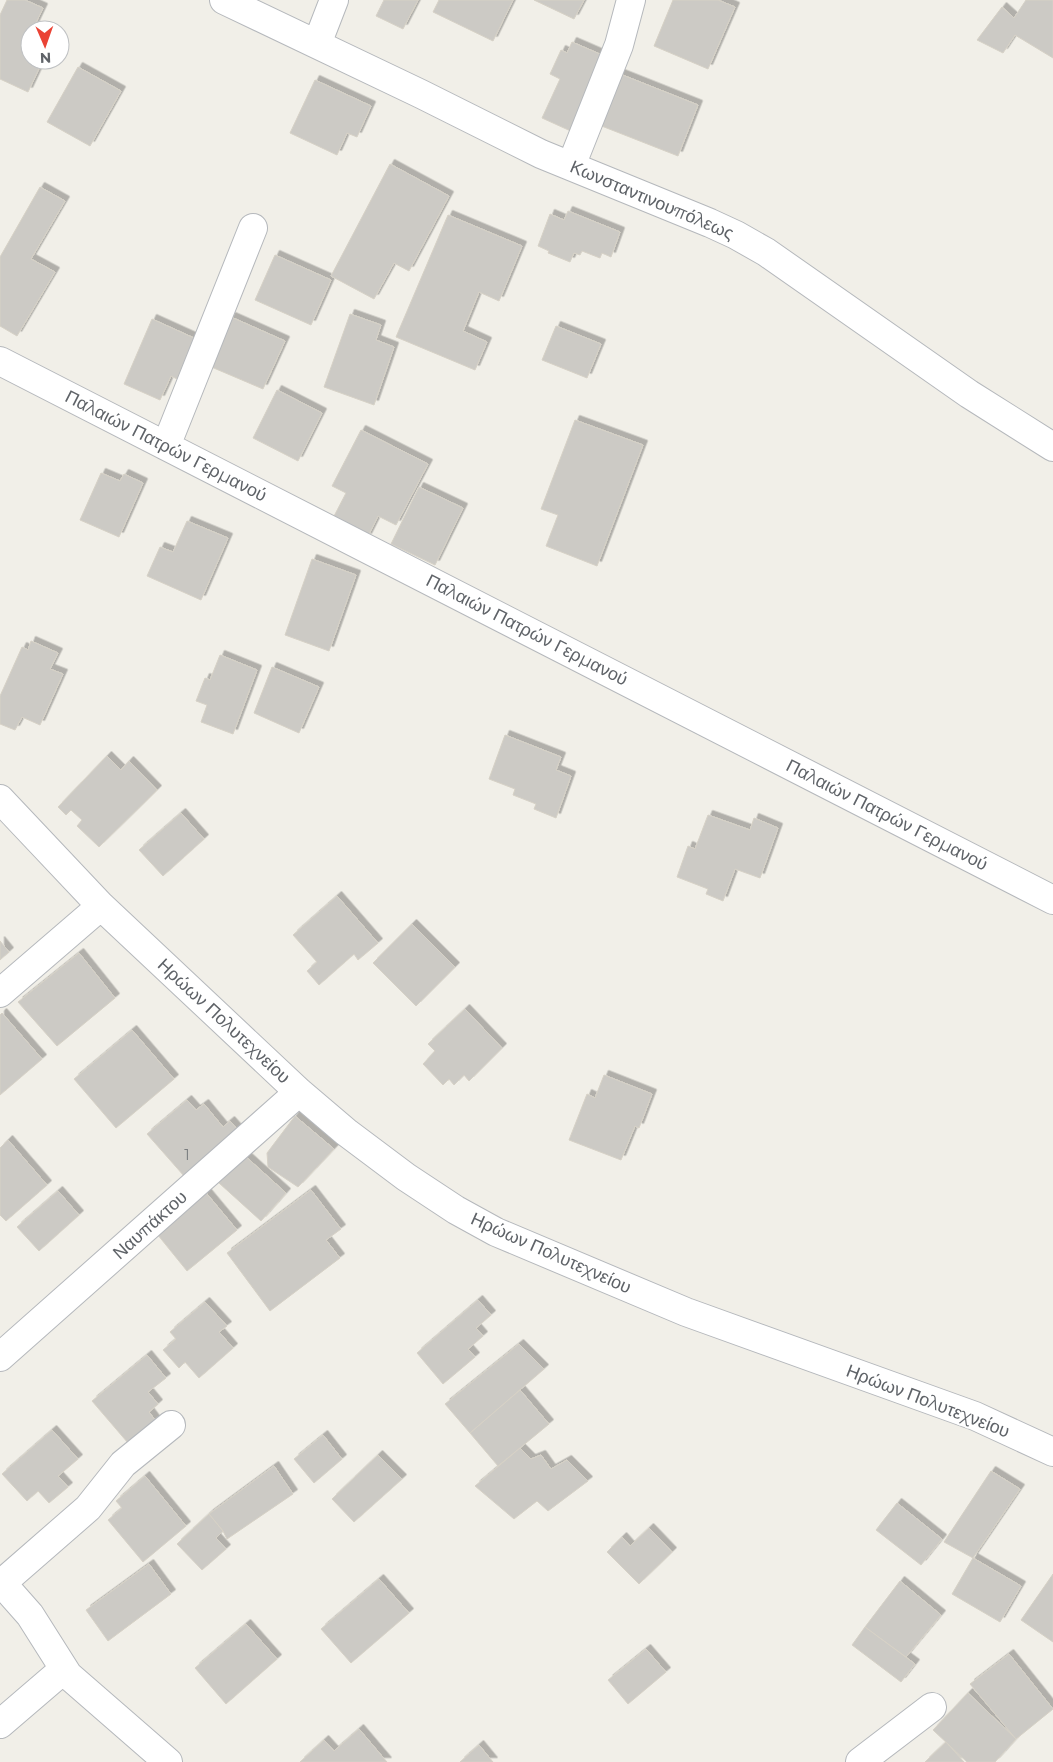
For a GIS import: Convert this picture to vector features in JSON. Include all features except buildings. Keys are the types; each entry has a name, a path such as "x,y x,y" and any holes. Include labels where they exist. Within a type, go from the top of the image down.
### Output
{"street":[{"name":"Κωνσταντινουπόλεως","path":"224,0 541,154 736,235 766,252 969,394 1053,448"},
{"path":"316,44 334,0"},
{"path":"571,166 619,45 631,0"},
{"path":"166,446 253,228"},
{"name":"Παλαιών Πατρών Γερμανού","path":"0,361 1053,900"},
{"name":"Ηρώων Πολυτεχνείου","path":"0,799 101,906 299,1092 346,1132 406,1177 456,1210 496,1232 686,1312 975,1416 1053,1452"},
{"path":"0,993 101,906"},
{"name":"Ναυπάκτου","path":"0,1357 299,1092"},
{"path":"168,1762 63,1670 30,1615 1,1582 88,1508 123,1464 171,1425"},
{"path":"0,1724 63,1670"},
{"path":"860,1762 932,1707"}]}
